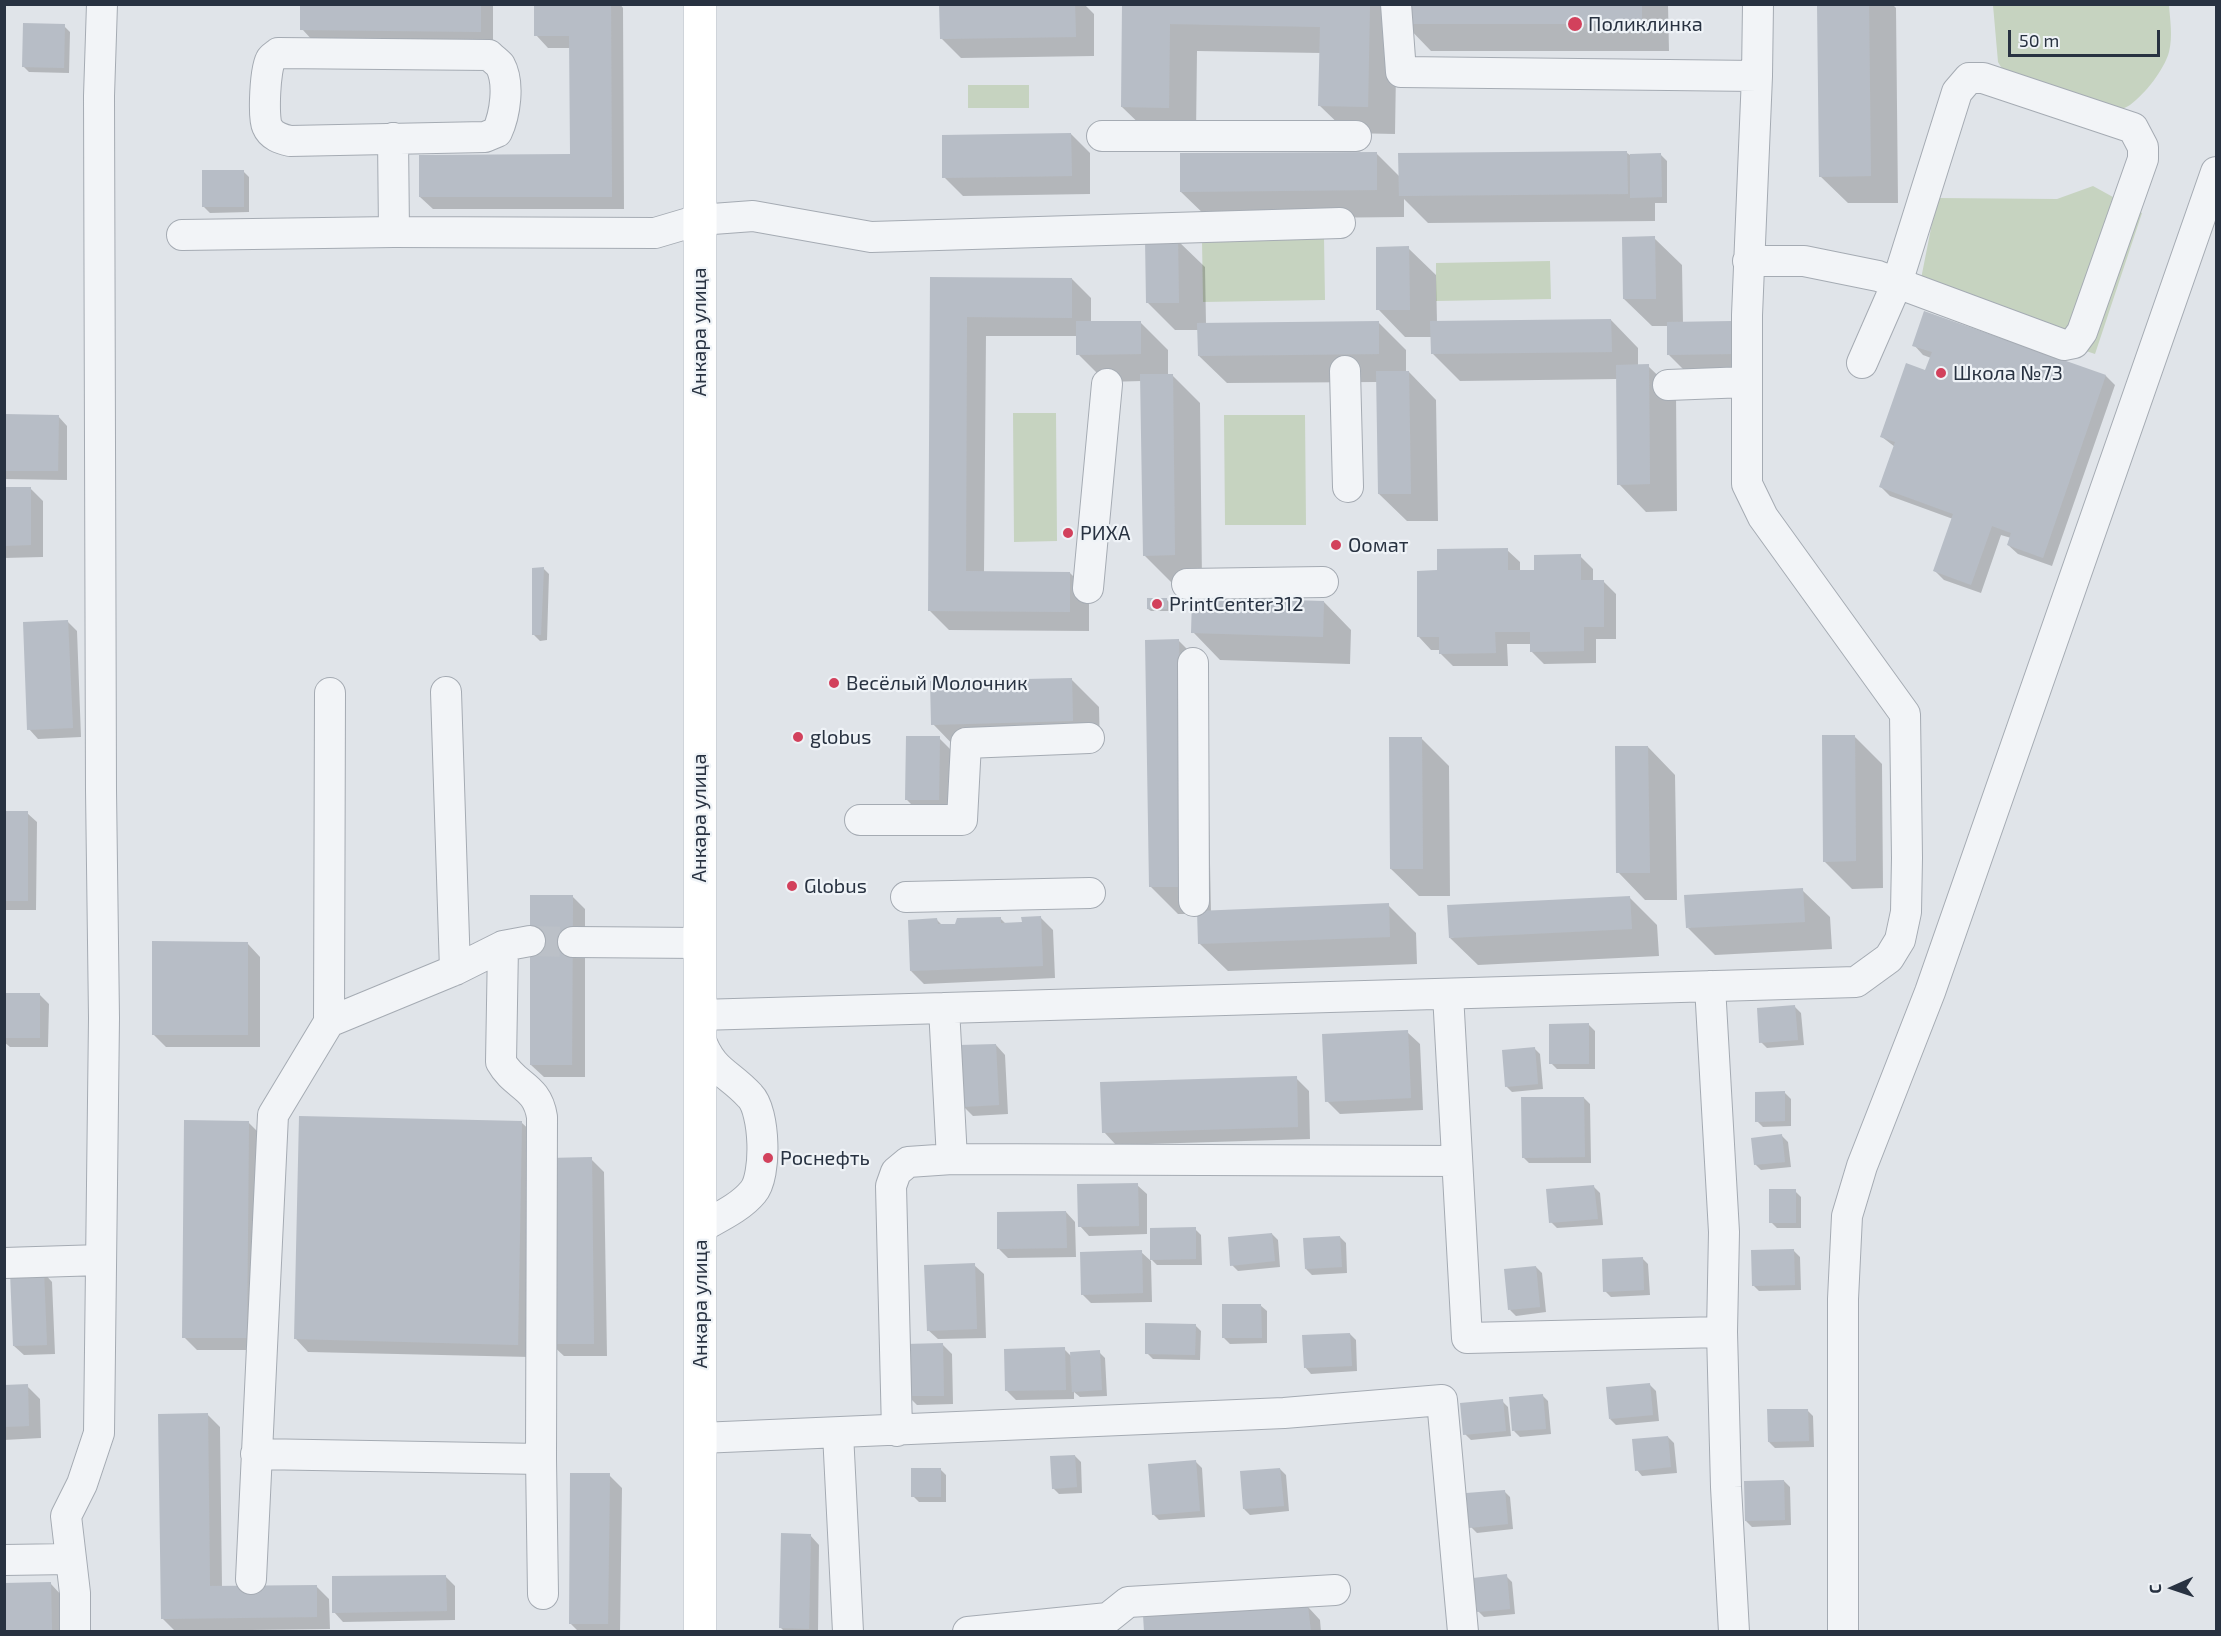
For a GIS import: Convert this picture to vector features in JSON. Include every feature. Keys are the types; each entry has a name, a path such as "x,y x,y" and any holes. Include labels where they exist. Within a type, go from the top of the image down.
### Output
{"main road":[{"name":"Анкара улица","path":"694,1631 700,1438 700,4"}],"street":[{"path":"75,1632 75,1593 66,1516 82,1484 99,1433 104,1018 99,96 102,4"},
{"path":"1396,4 1401,72 1757,76"},
{"path":"700,1228 742,1203 755,1191 761,1170 761,1158 759,1112 751,1097 714,1066 705,1053 699,1027 944,1008 1856,982 1889,958 1900,940 1906,912 1908,858 1905,714 1763,517 1747,484 1748,261 1757,76 1758,4"},
{"path":"278,53 479,55 489,56 500,65 505,97 504,117 497,132 485,137 393,138 281,140 266,125 267,70 271,59 278,53"},
{"path":"1748,261 1804,261 1878,276 1897,283 2064,345 2074,343 2082,332 2143,159 2143,147 2133,128 1983,78 1969,78 1957,92 1897,283 1862,363"},
{"path":"1102,136 1356,136"},
{"path":"393,138 394,232"},
{"path":"1843,1632 1843,1299 1847,1216 1862,1166 1930,992 2217,172"},
{"path":"182,236 394,232 655,233 699,220 753,216 871,237 1340,223"},
{"path":"1345,370 1348,488"},
{"path":"1668,385 1747,382"},
{"path":"1088,588 1107,384"},
{"path":"1187,584 1323,582"},
{"path":"1194,663 1194,901"},
{"path":"446,692 455,970"},
{"path":"251,1579 271,1124 273,1115 329,1022 330,693"},
{"path":"860,820 962,820 966,743 1089,738"},
{"path":"906,897 1090,893"},
{"path":"573,942 700,943"},
{"path":"329,1022 516,944 501,1062 506,1070 535,1094 543,1117 541,1459 543,1594"},
{"path":"1710,986 1724,1232 1722,1332 1726,1487 1734,1632"},
{"path":"1448,994 1467,1338 1722,1332"},
{"path":"944,1008 952,1159"},
{"path":"897,1431 891,1186 896,1172 908,1162 952,1159 1457,1161"},
{"path":"4,1263 101,1260"},
{"path":"700,1438 1284,1413 1442,1400 1463,1632"},
{"path":"838,1433 848,1632"},
{"path":"256,1454 541,1459"},
{"path":"4,1560 70,1559"},
{"path":"968,1632 1108,1625 1128,1602 1335,1590"}],"green space":[{"path":"1993,5 2169,5 2171,34 2167,59 2148,88 2136,100 2124,108 2103,115 2010,82 1998,62"},
{"path":"968,85 1029,85 1029,108 968,108"},
{"path":"2093,186 2142,213 2095,354 1918,294 1937,198 2057,199"},
{"path":"1324,238 1325,300 1203,302 1202,240"},
{"path":"1550,261 1551,299 1436,301 1436,263"},
{"path":"1013,413 1056,413 1057,541 1014,542"},
{"path":"1224,415 1305,415 1306,525 1225,525"}],"building":[{"path":"300,4 481,4 481,32 300,30"},
{"path":"534,4 611,4 612,197 419,197 419,155 570,154 569,36 534,36"},
{"path":"939,4 1075,4 1076,37 940,39"},
{"path":"1122,4 1370,4 1368,107 1318,106 1320,27 1170,24 1169,108 1121,107"},
{"path":"1402,4 1642,4 1642,24 1402,24"},
{"path":"1817,4 1869,4 1871,176 1819,177"},
{"path":"23,23 65,24 64,68 22,67"},
{"path":"1071,133 1072,176 942,178 942,135"},
{"path":"1627,151 1628,194 1399,196 1398,153"},
{"path":"1377,152 1377,190 1180,192 1180,153"},
{"path":"1661,153 1662,197 1630,198 1630,154"},
{"path":"202,170 244,170 244,207 202,207"},
{"path":"1655,236 1656,299 1623,299 1622,237"},
{"path":"1178,238 1179,303 1146,303 1145,239"},
{"path":"1409,246 1410,310 1376,310 1376,247"},
{"path":"930,277 1072,278 1072,318 967,317 966,571 1070,572 1070,612 928,611"},
{"path":"1924,311 2106,375 2043,558 2007,545 2011,533 1992,526 1971,585 1933,571 1953,514 1879,487 1895,442 1880,437 1906,363 1925,370 1932,352 1912,346"},
{"path":"1611,319 1612,352 1431,354 1430,321"},
{"path":"1076,321 1141,321 1141,354 1076,355"},
{"path":"1379,321 1379,354 1198,356 1197,323"},
{"path":"1732,321 1732,354 1667,355 1667,322"},
{"path":"1649,364 1650,484 1617,485 1616,365"},
{"path":"1376,371 1409,371 1411,494 1378,494"},
{"path":"1140,374 1173,374 1175,555 1143,556"},
{"path":"4,414 59,415 58,471 4,471"},
{"path":"4,487 31,487 31,545 4,546"},
{"path":"1508,548 1508,570 1534,570 1534,555 1581,554 1581,580 1604,580 1604,627 1584,627 1584,651 1530,652 1530,632 1495,632 1496,653 1439,654 1439,637 1417,637 1417,571 1437,570 1437,549"},
{"path":"544,567 541,635 532,635 532,568"},
{"path":"1192,597 1324,601 1323,637 1191,633"},
{"name":"PrintCenter312","path":"1147,598 1167,598 1167,609 1147,609"},
{"path":"68,620 73,728 27,730 23,622"},
{"path":"1179,639 1184,887 1149,887 1145,640"},
{"path":"1072,678 1073,721 931,725 930,681"},
{"path":"1822,735 1855,735 1856,861 1823,862"},
{"path":"906,736 940,736 939,800 905,800"},
{"path":"1389,737 1422,737 1423,869 1390,869"},
{"path":"1615,746 1648,746 1650,873 1616,873"},
{"path":"4,811 28,811 28,901 4,901"},
{"path":"1803,888 1805,922 1686,928 1684,895"},
{"path":"530,895 573,895 572,1065 530,1065"},
{"path":"1630,896 1632,929 1449,938 1447,905"},
{"path":"1389,903 1390,937 1198,944 1197,911"},
{"path":"1041,916 1043,966 910,971 908,920 937,918 938,924 955,924 957,918 1001,917 1001,923 1022,922 1021,917"},
{"path":"152,941 248,942 248,1035 152,1035"},
{"path":"4,993 40,993 40,1038 4,1038"},
{"path":"1795,1005 1798,1040 1759,1043 1757,1008"},
{"path":"1589,1023 1589,1064 1549,1064 1549,1024"},
{"path":"1408,1030 1411,1098 1325,1102 1322,1034"},
{"path":"996,1044 999,1105 962,1107 959,1045"},
{"path":"1535,1047 1538,1084 1505,1087 1502,1050"},
{"path":"1297,1076 1298,1127 1102,1133 1100,1082"},
{"path":"1785,1091 1785,1121 1755,1122 1755,1092"},
{"path":"1521,1097 1584,1097 1585,1157 1522,1158"},
{"path":"299,1116 522,1121 518,1345 294,1339"},
{"path":"184,1120 249,1121 247,1338 182,1338"},
{"path":"1782,1134 1785,1162 1754,1165 1751,1138"},
{"path":"592,1157 594,1344 549,1344 547,1158"},
{"path":"1138,1183 1139,1226 1078,1227 1077,1184"},
{"path":"1594,1185 1598,1219 1549,1223 1546,1189"},
{"path":"1769,1189 1796,1189 1796,1223 1769,1223"},
{"path":"1066,1211 1067,1248 997,1249 997,1212"},
{"path":"1196,1227 1196,1259 1150,1260 1150,1228"},
{"path":"1272,1233 1275,1261 1230,1266 1228,1237"},
{"path":"1340,1236 1342,1267 1305,1269 1303,1238"},
{"path":"1794,1249 1795,1285 1752,1286 1751,1250"},
{"path":"1142,1250 1143,1293 1081,1295 1080,1252"},
{"path":"1643,1257 1644,1290 1603,1292 1602,1259"},
{"path":"975,1263 977,1329 927,1331 924,1265"},
{"path":"1536,1266 1540,1307 1508,1310 1504,1269"},
{"path":"44,1271 47,1345 13,1346 10,1272"},
{"path":"1222,1304 1261,1304 1262,1338 1222,1338"},
{"path":"1145,1323 1196,1324 1195,1355 1145,1354"},
{"path":"1350,1333 1352,1366 1304,1368 1302,1335"},
{"path":"943,1343 944,1396 906,1396 905,1344"},
{"path":"1065,1347 1066,1390 1005,1391 1004,1349"},
{"path":"1100,1350 1102,1390 1072,1392 1070,1352"},
{"path":"1650,1383 1653,1415 1609,1419 1606,1387"},
{"path":"28,1384 29,1426 4,1427 4,1385"},
{"path":"1543,1394 1546,1429 1512,1431 1509,1397"},
{"path":"1503,1399 1506,1431 1463,1435 1460,1403"},
{"path":"1767,1409 1808,1409 1809,1441 1768,1442"},
{"path":"208,1413 210,1586 317,1585 317,1617 161,1619 158,1414"},
{"path":"1668,1436 1671,1467 1635,1471 1632,1439"},
{"path":"1075,1455 1077,1487 1052,1489 1050,1456"},
{"path":"1196,1460 1200,1511 1152,1515 1148,1464"},
{"path":"911,1468 941,1468 941,1497 911,1497"},
{"path":"1280,1468 1284,1506 1243,1509 1240,1471"},
{"path":"570,1473 610,1473 608,1624 569,1624"},
{"path":"1784,1480 1785,1520 1745,1521 1744,1481"},
{"path":"1505,1490 1508,1524 1469,1528 1466,1493"},
{"path":"781,1533 811,1534 809,1629 779,1628"},
{"path":"1507,1574 1510,1609 1477,1612 1473,1578"},
{"path":"446,1575 447,1611 332,1613 332,1576"},
{"path":"51,1582 52,1630 4,1631 4,1583"},
{"path":"1308,1606 1311,1632 1144,1632 1143,1615"}],"tunnel":[{"path":"530,941 573,942"}],"place":[{"name":"Поликлинка","path":"1575,24"},
{"name":"Школа №73","path":"1941,373"},
{"name":"РИХА","path":"1068,533"},
{"name":"Оомат","path":"1336,545"},
{"name":"PrintCenter312","path":"1157,604"},
{"name":"Весёлый Молочник","path":"834,683"},
{"name":"globus","path":"798,737"},
{"name":"Globus","path":"792,886"},
{"name":"Роснефть","path":"768,1158"}]}
